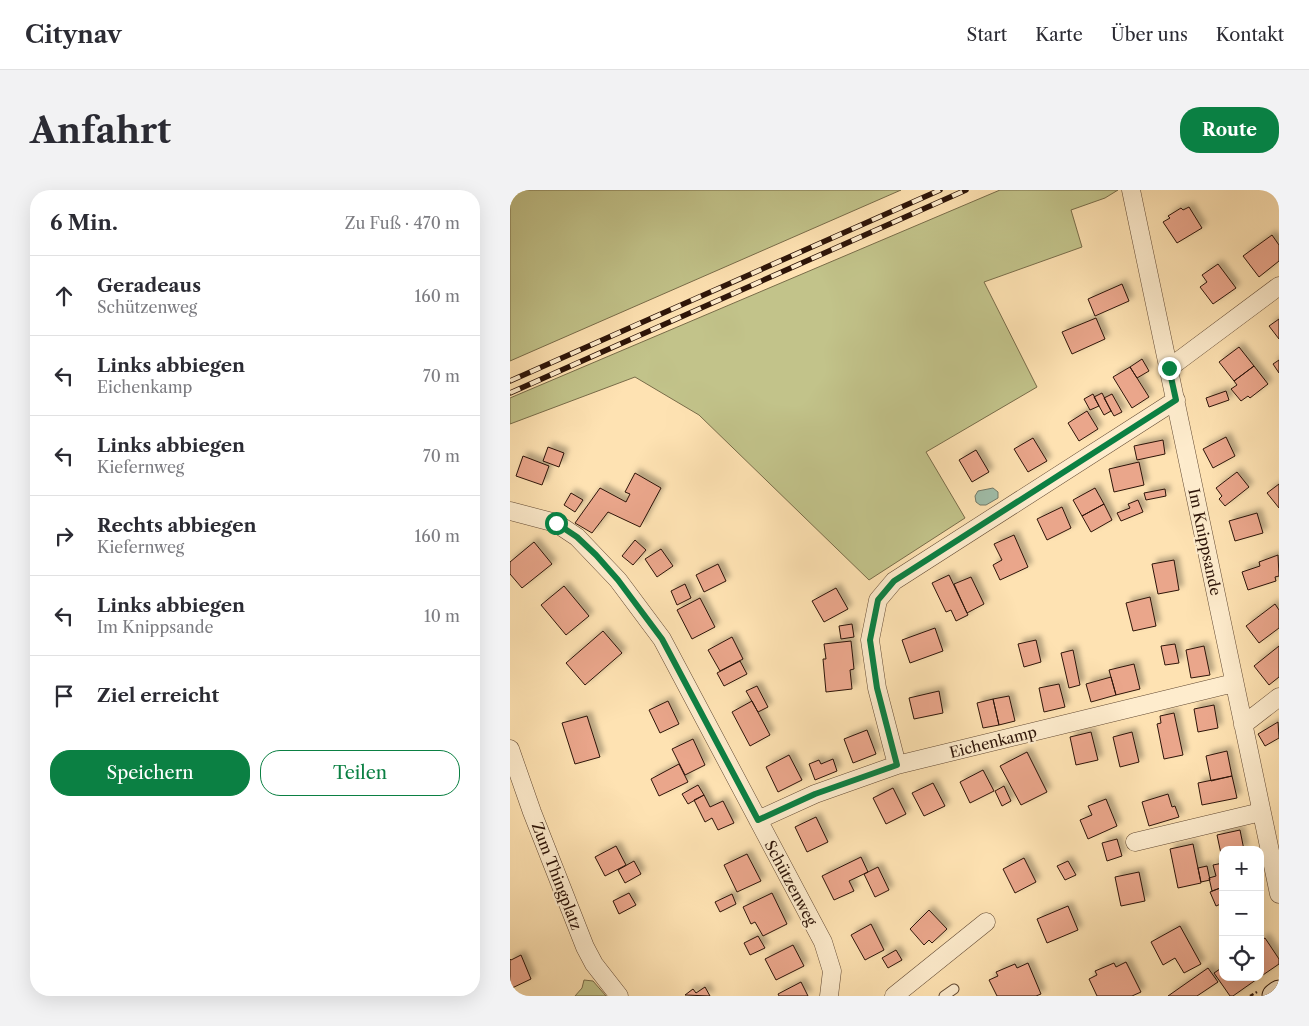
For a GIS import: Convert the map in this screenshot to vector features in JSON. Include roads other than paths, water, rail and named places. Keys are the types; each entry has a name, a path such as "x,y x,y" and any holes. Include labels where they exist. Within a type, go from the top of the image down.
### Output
{"main road":[{"path":"1275,996 1279,993"}],"street":[{"name":"Im Knippsande","path":"1131,190 1279,894"},
{"path":"1169,368 1279,286"},
{"path":"897,765 877,688 870,640 878,600 894,581 1176,400"},
{"name":"Schützenweg","path":"510,512 556,523 577,537 618,580 662,639 823,942 832,971 829,996"},
{"name":"Eichenkamp","path":"758,820 815,794 897,765 1234,683"},
{"path":"1243,725 1279,697"},
{"name":"Zum Thingplatz","path":"510,749 532,812 585,947 594,964 619,996"},
{"path":"1135,842 1261,812"},
{"path":"894,996 986,922"}],"lane":[{"path":"944,996 954,989"}],"railway":[{"path":"510,381 940,190"},
{"path":"510,393 966,190"}]}
